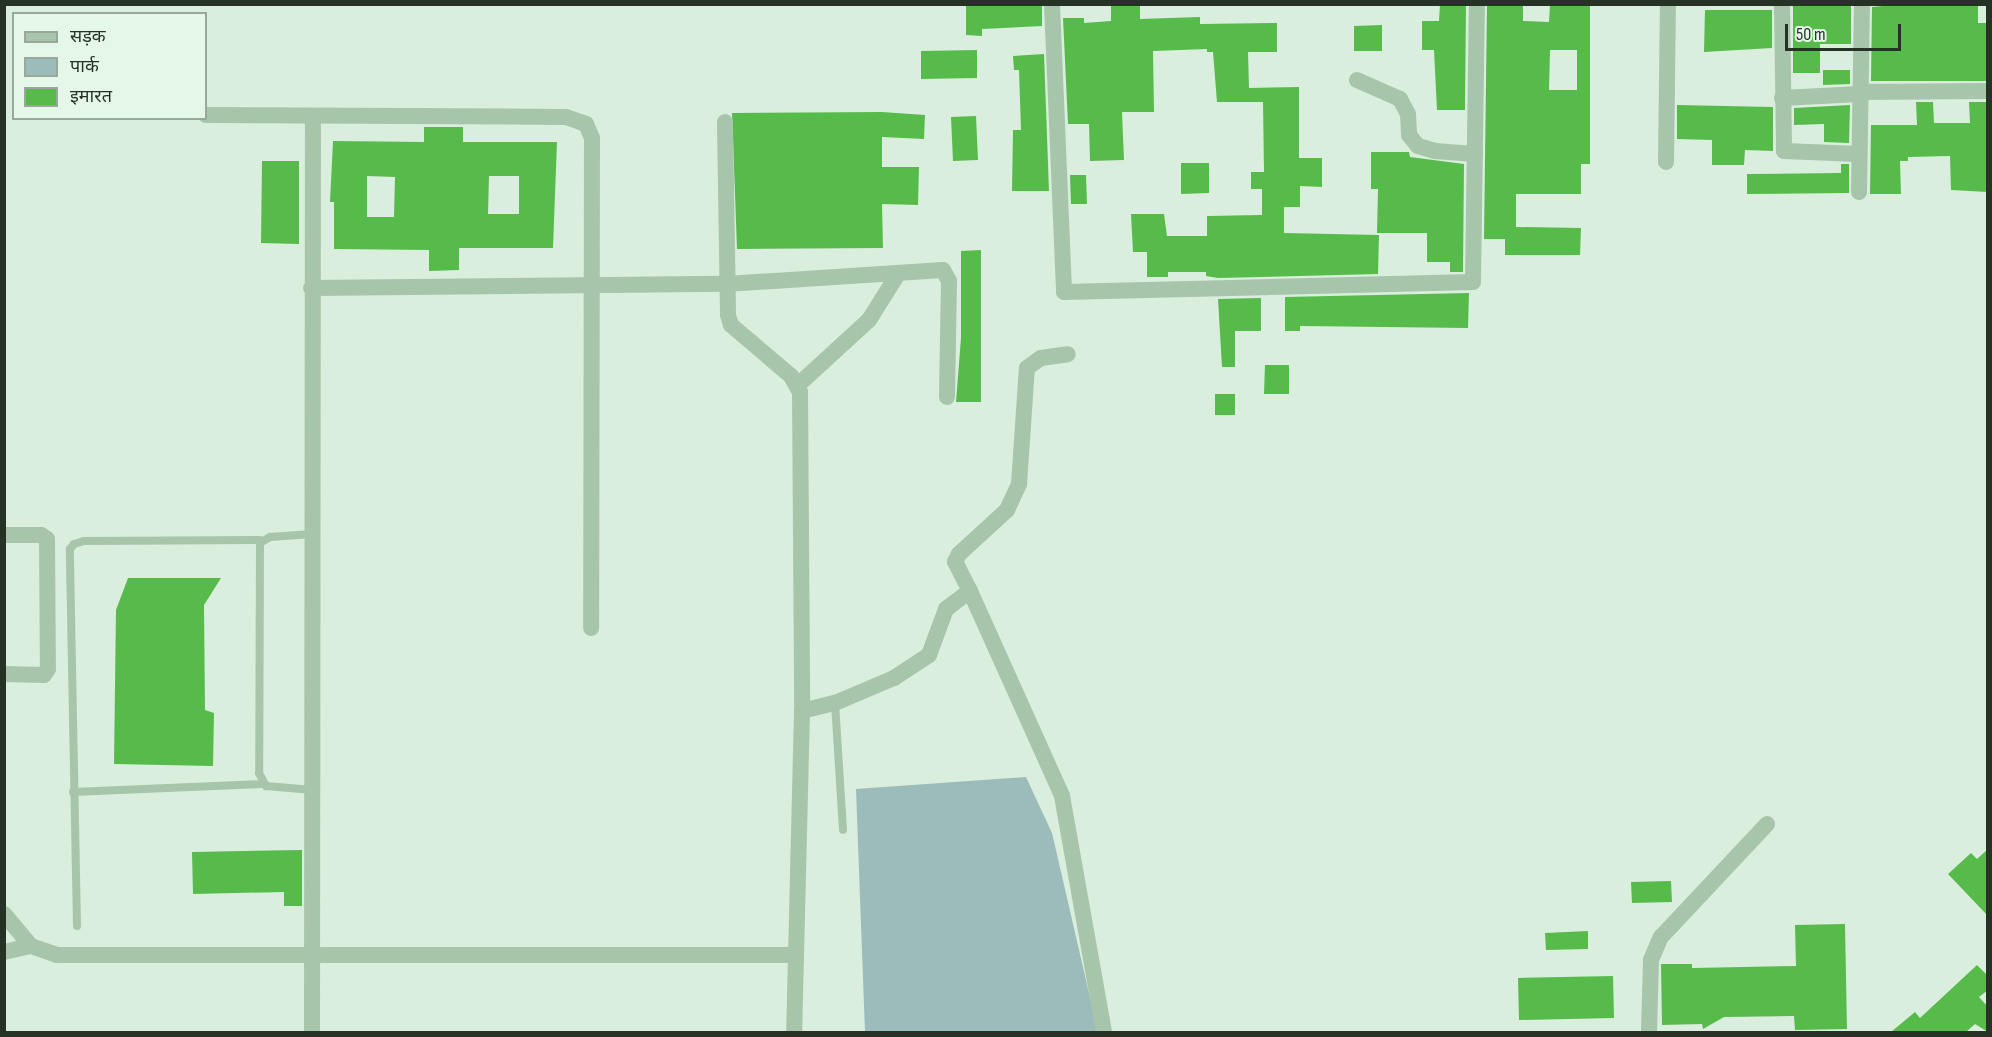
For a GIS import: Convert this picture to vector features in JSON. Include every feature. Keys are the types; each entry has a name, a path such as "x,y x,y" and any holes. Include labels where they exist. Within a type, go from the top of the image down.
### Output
{"street":[{"path":"1052,4 1064,292 1473,282 1477,4"},
{"path":"1666,162 1668,4"},
{"path":"1782,4 1782,98 1785,153 1858,154"},
{"path":"1859,192 1862,4"},
{"path":"1357,80 1400,99 1407,110 1409,135 1418,146 1436,152 1475,154"},
{"path":"1782,98 1860,93 1988,91"},
{"path":"207,115 566,117 581,121 592,138 591,628"},
{"path":"312,1032 311,288 313,116"},
{"path":"725,122 726,284 731,325 798,385 802,711 794,955 794,1032"},
{"path":"311,288 726,284 937,270 948,275 947,397"},
{"path":"798,385 869,320 898,274"},
{"path":"1068,354 1041,358 1027,368 1022,466 1016,492 1007,510 969,542 955,562 1062,796 1104,1032"},
{"path":"4,535 41,535 47,539 48,669 44,675 4,674"},
{"path":"802,711 835,703 919,663 935,646 946,609 970,591"},
{"path":"1649,1032 1651,960 1661,937 1767,824"},
{"path":"4,914 31,946"},
{"path":"4,951 31,946 57,955 313,952 794,955"}],"lane":[{"path":"77,926 68,562 74,544 260,540 312,534"},
{"path":"260,540 261,784"},
{"path":"835,703 843,830"},
{"path":"73,792 261,784 313,790"}],"green space":[{"path":"1026,777 1052,833 1098,1032 865,1032 856,789"}],"building":[{"path":"966,4 1042,4 1042,26 982,29 982,36 966,35"},
{"path":"1111,4 1140,4 1140,19 1200,17 1200,24 1277,23 1277,52 1248,52 1249,88 1299,87 1299,158 1322,158 1322,187 1300,186 1300,207 1284,207 1284,233 1379,235 1378,274 1218,278 1206,276 1206,272 1168,272 1168,277 1147,277 1147,252 1133,252 1131,214 1164,214 1167,236 1207,236 1207,216 1262,215 1262,189 1251,189 1251,172 1264,172 1263,102 1217,102 1213,52 1207,52 1207,49 1153,51 1154,112 1122,112 1124,160 1090,161 1089,124 1068,124 1063,18 1084,18 1084,23 1111,21"},
{"path":"1440,4 1466,4 1465,110 1437,110 1434,50 1422,50 1422,21 1439,21"},
{"path":"1487,4 1523,4 1523,21 1549,22 1550,4 1590,4 1590,164 1581,164 1581,194 1516,194 1516,227 1581,228 1580,255 1505,255 1505,239 1484,239","holes":["1550,50 1577,50 1577,90 1549,90"]},
{"path":"1793,4 1851,4 1851,44 1820,44 1820,73 1793,73"},
{"path":"1903,4 1978,4 1978,23 1988,23 1988,81 1871,81 1872,7"},
{"path":"1705,10 1772,10 1772,48 1704,52"},
{"path":"1382,25 1382,51 1354,51 1354,26"},
{"path":"977,50 977,78 921,79 921,51"},
{"path":"1044,54 1049,191 1012,191 1013,130 1021,130 1019,70 1014,70 1013,56"},
{"path":"1823,70 1850,70 1850,84 1823,85"},
{"path":"1916,102 1933,102 1934,123 1970,123 1969,102 1988,102 1988,192 1951,190 1950,156 1908,157 1908,161 1900,161 1901,194 1870,194 1871,125 1917,125"},
{"path":"1677,105 1773,107 1773,151 1745,150 1744,165 1712,165 1712,140 1677,139"},
{"path":"1850,105 1849,143 1824,142 1824,124 1794,125 1794,108"},
{"path":"882,112 925,115 924,139 882,137 882,167 919,167 918,205 882,204 883,248 737,249 732,113"},
{"path":"976,116 978,160 953,161 951,117"},
{"path":"424,127 463,127 463,142 557,142 553,248 459,248 459,270 429,271 429,250 334,249 334,202 330,202 333,141 424,142","holes":["367,176 395,177 394,217 367,217","489,176 519,176 519,214 488,214"]},
{"path":"1371,152 1409,152 1410,157 1464,164 1463,272 1450,272 1450,262 1427,262 1427,233 1377,233 1378,189 1371,189"},
{"path":"262,161 299,161 299,244 261,243"},
{"path":"1181,163 1209,163 1209,193 1181,194"},
{"path":"1841,164 1849,164 1849,193 1747,194 1747,174 1841,173"},
{"path":"1070,175 1086,175 1087,204 1071,204"},
{"path":"981,250 981,402 956,402 961,338 961,251"},
{"path":"1469,293 1468,328 1300,326 1300,331 1285,331 1285,297"},
{"path":"1261,298 1261,331 1235,331 1235,367 1222,367 1218,299"},
{"path":"1265,365 1289,365 1289,394 1264,394"},
{"path":"1215,394 1235,394 1235,415 1215,415"},
{"path":"128,578 221,578 204,605 205,710 214,713 213,766 114,764 116,610"},
{"path":"1988,849 1988,916 1948,874 1971,853 1977,859"},
{"path":"302,850 302,906 284,906 284,892 193,894 192,852"},
{"path":"1671,881 1672,902 1632,903 1631,882"},
{"path":"1845,924 1847,1029 1795,1030 1794,1016 1724,1017 1703,1029 1702,1024 1662,1025 1661,964 1692,964 1692,968 1796,966 1795,925"},
{"path":"1588,931 1588,949 1546,950 1545,933"},
{"path":"1977,965 1988,976 1988,990 1979,997 1988,1007 1988,1032 1975,1024 1966,1032 1891,1032 1915,1012 1920,1018"},
{"path":"1613,976 1614,1018 1519,1020 1518,978"}]}
